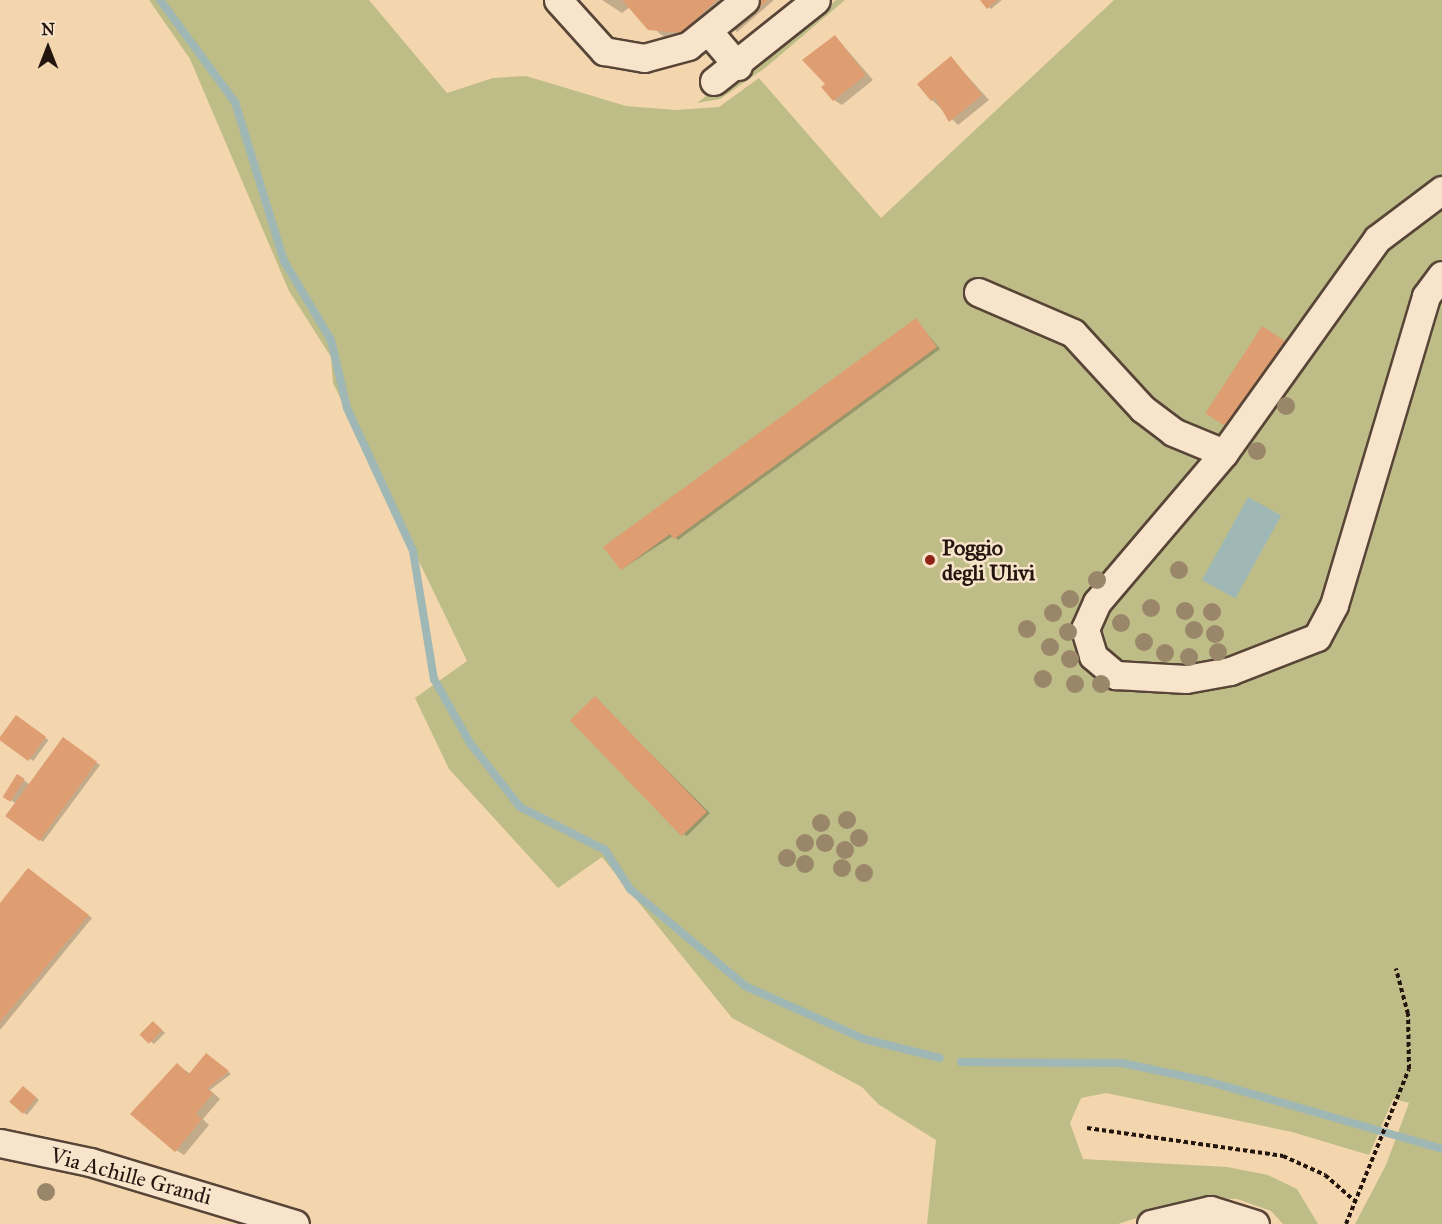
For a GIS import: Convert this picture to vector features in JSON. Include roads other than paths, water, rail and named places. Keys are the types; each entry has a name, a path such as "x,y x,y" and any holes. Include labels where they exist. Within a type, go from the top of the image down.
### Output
{"street":[{"path":"558,0 604,51 644,58 688,46 745,0"},
{"path":"714,81 738,66 816,0"},
{"path":"708,31 738,66"},
{"path":"1442,190 1377,239 1340,284 1224,453 1097,602 1085,628 1093,656 1116,675 1186,679 1230,671 1317,637 1334,604 1426,296 1442,275"},
{"path":"978,291 1073,333 1143,409 1173,432 1224,453"},
{"name":"Via Achille Grandi","path":"0,1143 90,1162 295,1224"},
{"path":"1151,1224 1210,1210 1255,1224"}],"water":[{"path":"1248,497 1281,515 1235,599 1202,580"}],"waterway":[{"path":"160,0 235,102 284,261 331,340 347,408 413,551 434,679 470,743 520,807 605,850 630,889 745,986 864,1039 940,1058"},
{"path":"961,1062 1122,1063 1207,1081 1442,1149"}],"place":[{"name":"Poggio degli Ulivi","path":"930,560"}]}
